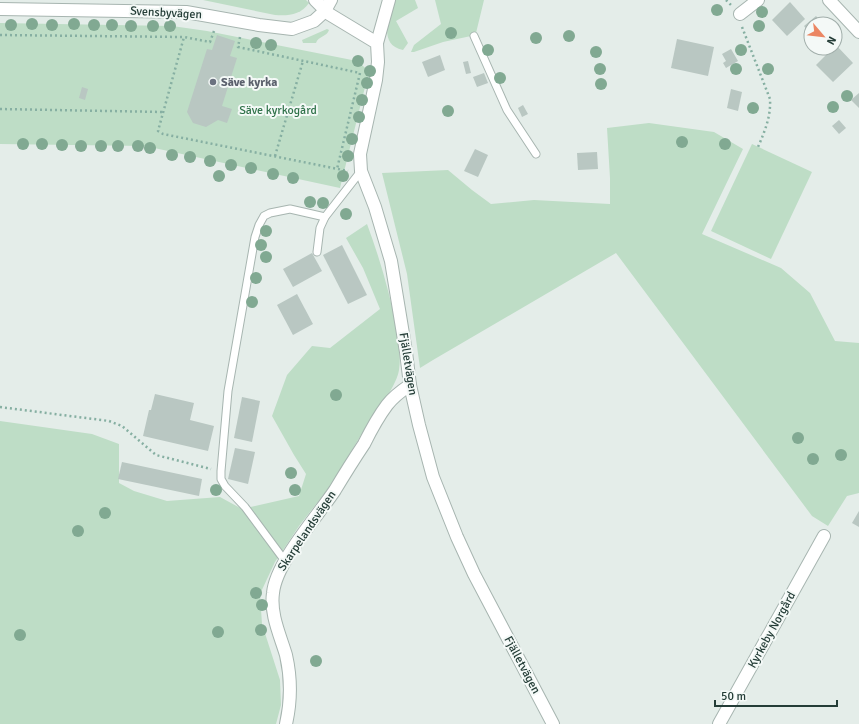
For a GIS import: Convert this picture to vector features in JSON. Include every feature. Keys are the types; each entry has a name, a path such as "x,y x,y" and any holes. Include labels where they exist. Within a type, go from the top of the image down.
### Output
{"street":[{"path":"315,0 324,11 377,43"},
{"name":"Svensbyvägen","path":"0,9 186,12 259,25 292,29 314,21 324,11 331,0"},
{"name":"Fjälletvägen","path":"389,0 377,43 378,62 376,80 360,154 359,174 375,207 391,261 410,385 433,477 452,526 474,574 553,724"},
{"path":"740,14 758,0"},
{"path":"829,0 859,32"},
{"name":"Skarpelandsvägen","path":"286,724 289,705 289,676 286,656 274,616 272,592 285,561 334,491 384,409 395,395 410,385"},
{"name":"Kyrkeby Norgård","path":"719,724 824,536"}],"lane":[{"path":"474,36 507,110 536,154"},
{"path":"317,252 320,228 325,217 359,174"},
{"path":"285,561 246,507 225,486 222,479 221,471 228,391 255,237 264,216 270,213 290,209 325,217"}],"path":[{"path":"740,14 741,26 770,99 768,122 758,147"},
{"path":"0,35 184,38 210,42 215,29"},
{"path":"234,35 241,37 238,47 360,73 337,169"},
{"path":"184,38 158,130 162,133 359,174"},
{"path":"275,156 303,61"},
{"path":"0,109 163,112"},
{"path":"0,407 109,421 122,426 156,455 221,471"}],"green space":[{"path":"203,0 306,0 309,3 302,10 294,14 275,15"},
{"path":"393,0 415,0 418,8 396,21 408,43 403,50 395,47 390,42 388,36 388,22"},
{"path":"435,0 484,0 476,33 471,36 443,42 411,52 414,45 441,24"},
{"name":"Säve kyrkogård","path":"0,23 172,26 207,31 357,61 369,71 340,188 145,146 0,144"},
{"path":"327,29 329,30 328,32 316,43 303,43 302,40"},
{"path":"649,123 714,132 743,149 702,234 781,268 810,293 835,341 859,343 859,493 847,496 828,526 812,516 616,253 420,368 407,274 382,173 448,170 491,204 534,200 610,204 607,128"},
{"path":"752,144 812,172 771,259 711,231"},
{"path":"367,224 384,277 397,330 400,350 398,376 331,485 299,526 275,562 260,594 262,624 280,680 281,705 276,724 0,724 0,421 92,434 119,444 119,483 134,491 167,501 220,497 242,509 299,496 306,474 272,416 287,375 312,346 330,348 380,309 363,268 346,238"}],"building":[{"path":"790,2 803,17 803,21 787,36 772,20"},
{"name":"Säve kyrka","path":"217,35 235,41 230,56 237,58 222,106 232,109 227,123 218,120 206,127 193,123 187,112 207,49 212,50"},
{"path":"677,39 714,47 708,76 671,68"},
{"path":"731,49 738,61 726,68 723,63 726,61 722,54"},
{"path":"843,52 853,63 833,82 816,65 825,56 843,56"},
{"path":"440,55 445,70 428,77 422,62"},
{"path":"468,61 471,73 466,74 463,62"},
{"path":"484,73 488,83 477,87 473,77"},
{"path":"82,87 88,89 85,100 79,98"},
{"path":"731,89 742,92 738,111 727,108"},
{"path":"859,93 859,108 851,100"},
{"path":"523,105 528,114 522,117 518,108"},
{"path":"839,120 846,128 839,134 832,126"},
{"path":"475,149 488,155 478,177 464,171"},
{"path":"597,152 598,169 578,170 577,153"},
{"path":"342,245 367,295 348,304 323,255"},
{"path":"312,253 322,271 293,287 283,269"},
{"path":"297,294 313,324 293,335 277,305"},
{"path":"155,394 194,403 190,420 214,426 208,451 143,436 149,410 151,410"},
{"path":"242,397 260,401 252,442 234,438"},
{"path":"235,448 255,452 248,484 228,479"},
{"path":"122,462 202,479 199,496 118,479"},
{"path":"859,511 859,527 852,523"}],"place":[{"name":"Säve kyrka","path":"213,82"}]}
